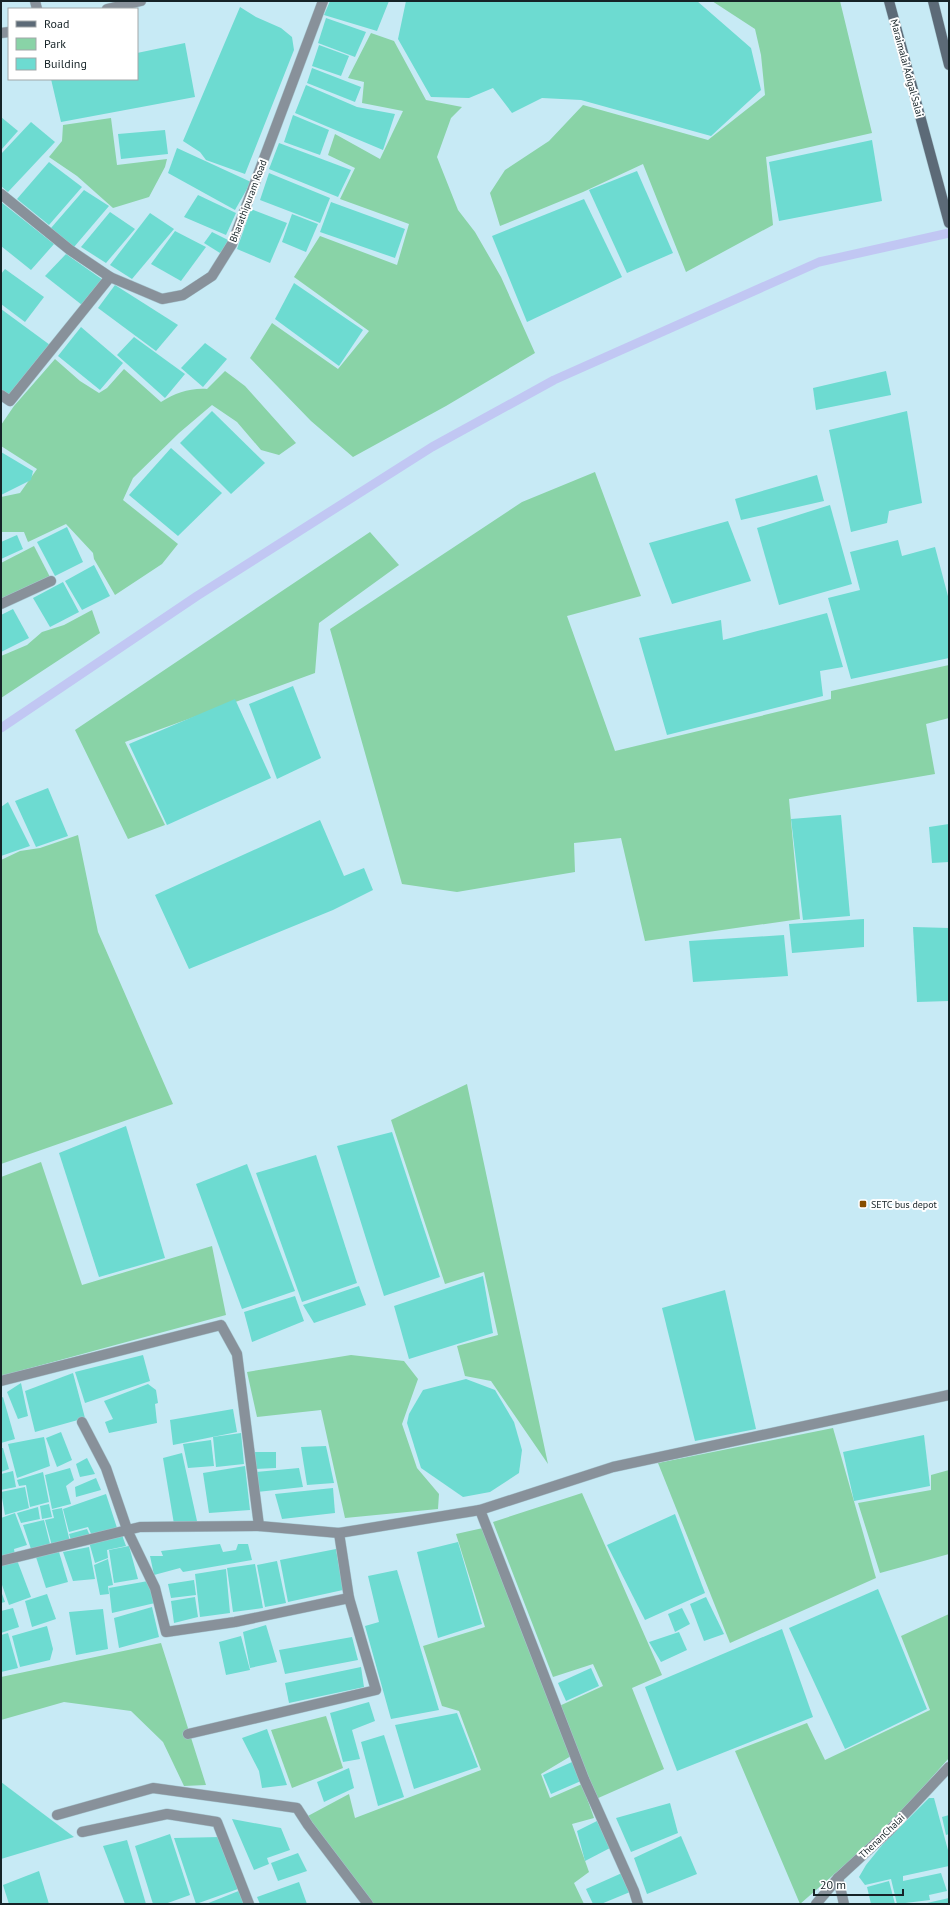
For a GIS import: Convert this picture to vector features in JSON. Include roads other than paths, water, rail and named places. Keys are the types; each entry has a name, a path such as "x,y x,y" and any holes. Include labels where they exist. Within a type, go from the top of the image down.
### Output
{"main road":[{"name":"Maraimalai Adigal Salai","path":"889,1 949,223"},
{"path":"933,1 949,65"}],"street":[{"path":"111,8 142,1"},
{"name":"Bharathipuram Road","path":"1,194 70,250 110,277 162,299 183,295 212,276 232,244 323,1"},
{"path":"1,395 10,401 110,277"},
{"path":"1,604 51,581"},
{"path":"1,1381 221,1325 237,1354 258,1526"},
{"path":"1,1562 140,1528 258,1526 339,1533 480,1510 613,1467 949,1395"},
{"path":"82,1422 106,1468 128,1532 155,1588 166,1632 235,1622 349,1598"},
{"path":"480,1510 584,1779 634,1891 638,1904"},
{"path":"188,1734 376,1690 349,1598 339,1533"},
{"name":"ThenanChalai","path":"816,1904 838,1878 888,1832 949,1767"},
{"path":"57,1815 153,1788 297,1808 308,1825 368,1904"},
{"path":"82,1832 167,1814 217,1822 249,1904"},
{"path":"838,1878 844,1904"}],"waterway":[{"path":"1,728 197,596 432,447 554,380 819,262 949,233"}],"place":[{"name":"SETC bus depot","path":"863,1204"}]}
